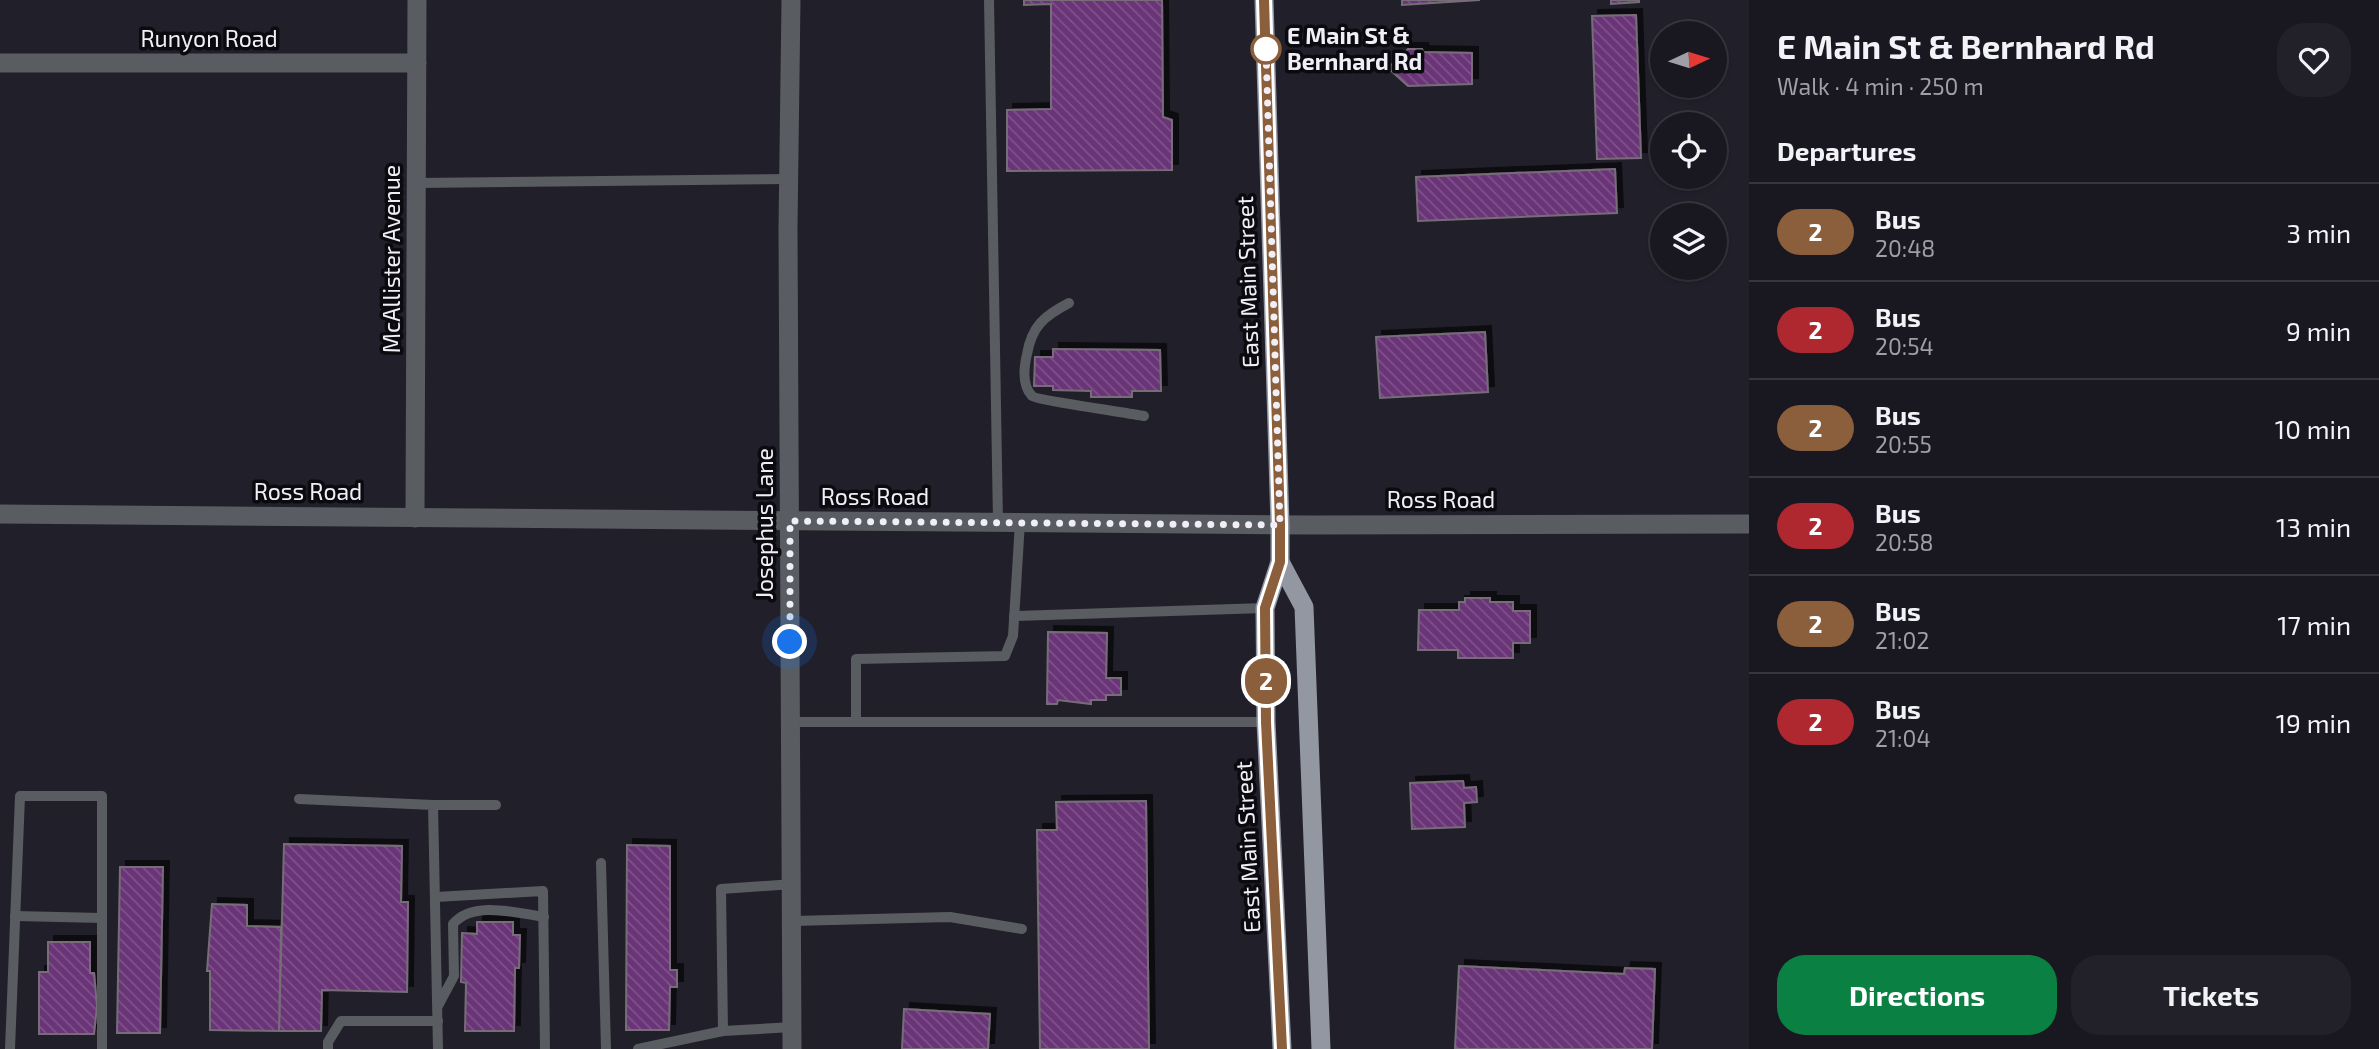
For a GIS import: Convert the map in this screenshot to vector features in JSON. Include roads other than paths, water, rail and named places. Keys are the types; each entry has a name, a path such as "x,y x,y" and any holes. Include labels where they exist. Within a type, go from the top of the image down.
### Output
{"main road":[{"name":"East Main Street","path":"1264,0 1280,525 1280,562 1265,608 1266,722 1282,1049"},
{"name":"East Main Street","path":"1280,562 1304,607 1321,1049"}],"street":[{"name":"McAllister Avenue","path":"415,518 417,0"},
{"name":"Josephus Lane","path":"791,0 789,179 792,1049"},
{"name":"Runyon Road","path":"0,63 418,63"},
{"name":"Ross Road","path":"0,514 1280,525 1749,524"}],"lane":[{"path":"989,0 998,522"},
{"path":"417,183 789,179"},
{"path":"1069,303 1037,323 1030,340 1025,365 1026,386 1032,396 1047,402 1082,404 1144,416"},
{"path":"856,722 856,659 1005,656 1013,636 1020,522"},
{"path":"1014,616 1265,608"},
{"path":"790,722 1266,722"},
{"path":"10,1049 20,796 102,796 102,1049"},
{"path":"299,799 496,805"},
{"path":"433,805 438,1049"},
{"path":"601,863 606,1049"},
{"path":"723,1031 721,889 793,884"},
{"path":"436,897 543,891 545,1049"},
{"path":"438,1007 454,976 453,924 461,915 470,911 508,911 544,917"},
{"path":"15,916 102,918"},
{"path":"793,921 950,917 1022,929"},
{"path":"328,1049 328,1042 341,1021 438,1021"},
{"path":"638,1049 723,1031 793,1027"}],"place":[{"name":"E Main St & Bernhard Rd","path":"1266,49"}]}
